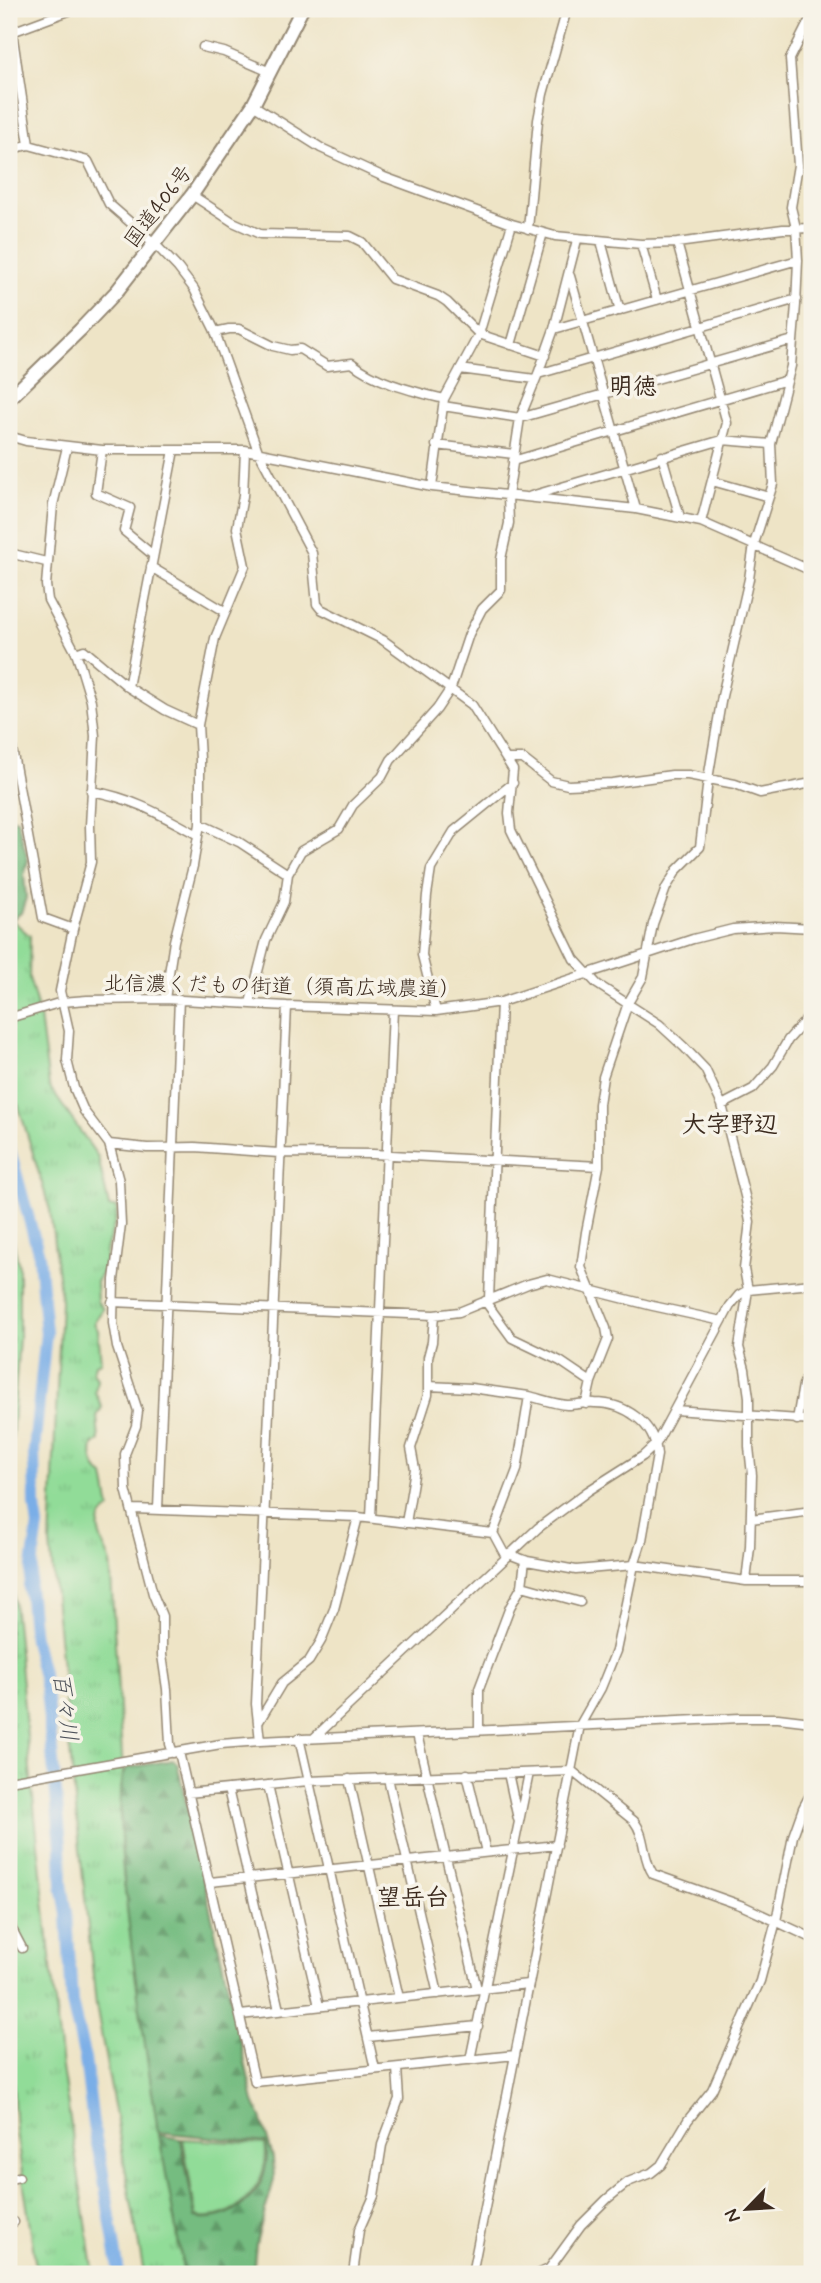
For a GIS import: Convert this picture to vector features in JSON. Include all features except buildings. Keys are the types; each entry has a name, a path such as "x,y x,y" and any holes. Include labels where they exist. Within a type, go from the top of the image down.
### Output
{"highway":[{"name":"国道406号","path":"9,399 108,301 192,195 253,105 302,9"}],"street":[{"path":"11,33 74,9"},
{"path":"528,229 538,120 567,9"},
{"path":"9,10 29,145"},
{"path":"586,1404 591,1382 608,1339 581,1267 599,1166 599,1104 603,1077 628,1003 643,977 653,924 666,888 677,870 700,847 722,696 749,579 754,544 773,484 771,444 791,366 797,299 796,228 791,207 798,165 790,58 812,15"},
{"path":"203,47 224,52 270,72"},
{"path":"253,105 321,148 384,177 543,233 578,240 642,244 677,243 812,228"},
{"path":"9,149 29,145 88,161 109,204 154,243 194,289 215,332 258,452 312,553 317,604 321,610 383,640 472,705 513,770 509,813 511,830 574,959 612,996 628,1003 659,1024 705,1069 718,1093 750,1222 744,1269 748,1290 739,1347 746,1369 749,1397 748,1447 752,1475 746,1581"},
{"path":"192,195 233,222 260,234 355,238 362,242 392,279 438,296 479,334 545,356"},
{"path":"432,487 443,402 479,334 512,224"},
{"path":"511,345 543,233"},
{"path":"250,1003 266,940 284,902 288,874 301,851 339,829 354,805 382,777 391,760 437,709 451,688 468,634 482,609 500,590 501,559 509,523 508,496 520,418 554,329 578,240"},
{"path":"601,241 620,311"},
{"path":"677,243 727,422 701,522"},
{"path":"642,244 657,300"},
{"path":"554,329 798,260"},
{"path":"569,273 636,509"},
{"path":"460,369 537,377 797,299"},
{"path":"215,332 239,329 272,346 289,350 300,349 327,366 352,363 363,371 443,402 520,418 793,341"},
{"path":"436,445 513,458 787,380"},
{"path":"9,436 26,441 102,450 245,450 432,487 636,509 701,522 812,571"},
{"path":"525,497 722,440 771,444"},
{"path":"67,447 53,505 46,562 48,600 76,653 91,701 95,736 91,791 91,862 60,991 69,1031 67,1060 74,1088 84,1111 109,1144 118,1181 121,1224 112,1302 117,1347 138,1411 136,1426 125,1454 126,1489 153,1594 162,1616 162,1655 170,1744 176,1752 188,1793 255,2082 515,2055"},
{"path":"102,450 96,493 130,508 124,531 153,555"},
{"path":"128,687 174,450"},
{"path":"165,999 174,941 193,866 200,824 198,725 215,638 245,566 237,528 243,496 245,450"},
{"path":"662,456 680,517"},
{"path":"712,481 769,497"},
{"path":"9,553 46,562"},
{"path":"151,567 226,612"},
{"path":"76,653 83,650 128,687 165,710 198,725"},
{"path":"9,732 43,918 73,929"},
{"path":"507,759 523,759 551,781 568,785 612,783 672,775 735,784 760,793 812,783"},
{"path":"436,1012 422,955 431,869 454,831 513,783"},
{"path":"91,791 141,804 198,835"},
{"path":"200,824 239,842 288,874"},
{"name":"北信濃くだもの街道（須高広域農道）","path":"9,1018 62,1002 87,1000 179,999 436,1012 500,1002 648,953 733,929 775,926 812,928"},
{"path":"158,1510 179,999"},
{"path":"500,1002 487,1300 512,1338 560,1361 591,1382"},
{"path":"260,1741 256,1704 287,1006"},
{"path":"371,1518 393,1010"},
{"path":"722,1105 753,1090 788,1040 812,1013"},
{"path":"109,1144 147,1148 388,1155 599,1166"},
{"path":"112,1302 434,1315 459,1312 527,1284 547,1279 722,1321"},
{"path":"314,1738 507,1556 557,1513 643,1456 656,1444 722,1321 739,1295 748,1290 812,1284"},
{"path":"406,1523 415,1469 411,1448 428,1395 428,1357 434,1315"},
{"path":"797,1420 803,1385 810,1370 812,1322"},
{"path":"428,1386 471,1388 528,1396 556,1404 592,1402 612,1405 640,1419 656,1444 657,1455 642,1540 616,1651 601,1688 580,1725 472,2274"},
{"path":"493,1533 517,1470 528,1396"},
{"path":"675,1410 812,1420"},
{"path":"133,1508 358,1517 493,1533"},
{"path":"751,1519 812,1511"},
{"path":"258,1723 282,1683 309,1661 321,1641 334,1609 358,1517"},
{"path":"493,1533 507,1556 576,1570 634,1565 746,1581 812,1581"},
{"path":"480,1731 479,1689 510,1607 522,1586 526,1560"},
{"path":"522,1586 579,1602"},
{"path":"9,1781 221,1744 299,1738 748,1718 812,1722"},
{"path":"418,1734 481,1989"},
{"path":"299,1738 375,2070"},
{"path":"188,1793 308,1781 572,1771 634,1821 639,1828 653,1874 743,1906 812,1938"},
{"path":"508,1773 519,1822"},
{"path":"470,2060 478,2026 481,1989 528,1773"},
{"path":"467,1774 485,1852"},
{"path":"388,1777 438,1994"},
{"path":"349,1779 400,1998"},
{"path":"268,1785 319,2006"},
{"path":"228,1789 279,2010"},
{"path":"538,2274 549,2269 581,2225 607,2199 628,2182 651,2173 661,2165 688,2120 712,2090 760,1981 776,1921 793,1836 812,1791"},
{"path":"210,1882 556,1845"},
{"path":"9,1914 12,1929 22,1948"},
{"path":"240,2015 528,1984"},
{"path":"368,2037 478,2026"},
{"path":"354,2274 359,2230 374,2196 382,2145 399,2099 397,2068"},
{"path":"9,2179 19,2177"}],"green space":[{"path":"10,818 17,820 28,860 24,875 26,898 21,913 9,926"},
{"path":"12,920 30,936 29,978 40,1017 49,1086 98,1157 109,1207 117,1207 106,1250 107,1265 96,1282 97,1301 103,1309 94,1323 98,1330 101,1362 95,1364 93,1372 97,1379 95,1392 102,1407 97,1416 99,1440 93,1445 92,1458 97,1470 104,1476 110,1509 100,1520 99,1533 110,1560 123,1773 121,1826 124,1879 154,2094 184,2274 144,2274 96,2005 50,1544 61,1301 50,1210 9,1074 9,926"},
{"path":"9,1222 19,1266 19,1337 9,1483"},
{"path":"9,1507 11,1569 62,2068 94,2274 37,2274 16,2132 9,2022"},
{"path":"173,1760 177,1763 254,2102 273,2158 274,2180 256,2243 253,2274 184,2274 159,2135 181,2139 195,2217 207,2218 219,2216 241,2206 258,2188 266,2164 266,2143 158,2132 124,1882 121,1790 127,1768"},
{"path":"183,2139 265,2144 263,2173 248,2198 224,2214 196,2216"}],"waterway":[{"name":"百々川","path":"9,1147 39,1255 46,1333 34,1450 38,1526 29,1587 34,1640 46,1689 61,1846 62,1884 67,1914 72,2003 85,2059 93,2124 119,2274"}],"district":[{"name":"明徳","path":"633,386"},
{"name":"大字野辺","path":"730,1124"},
{"name":"望岳台","path":"413,1897"}]}
